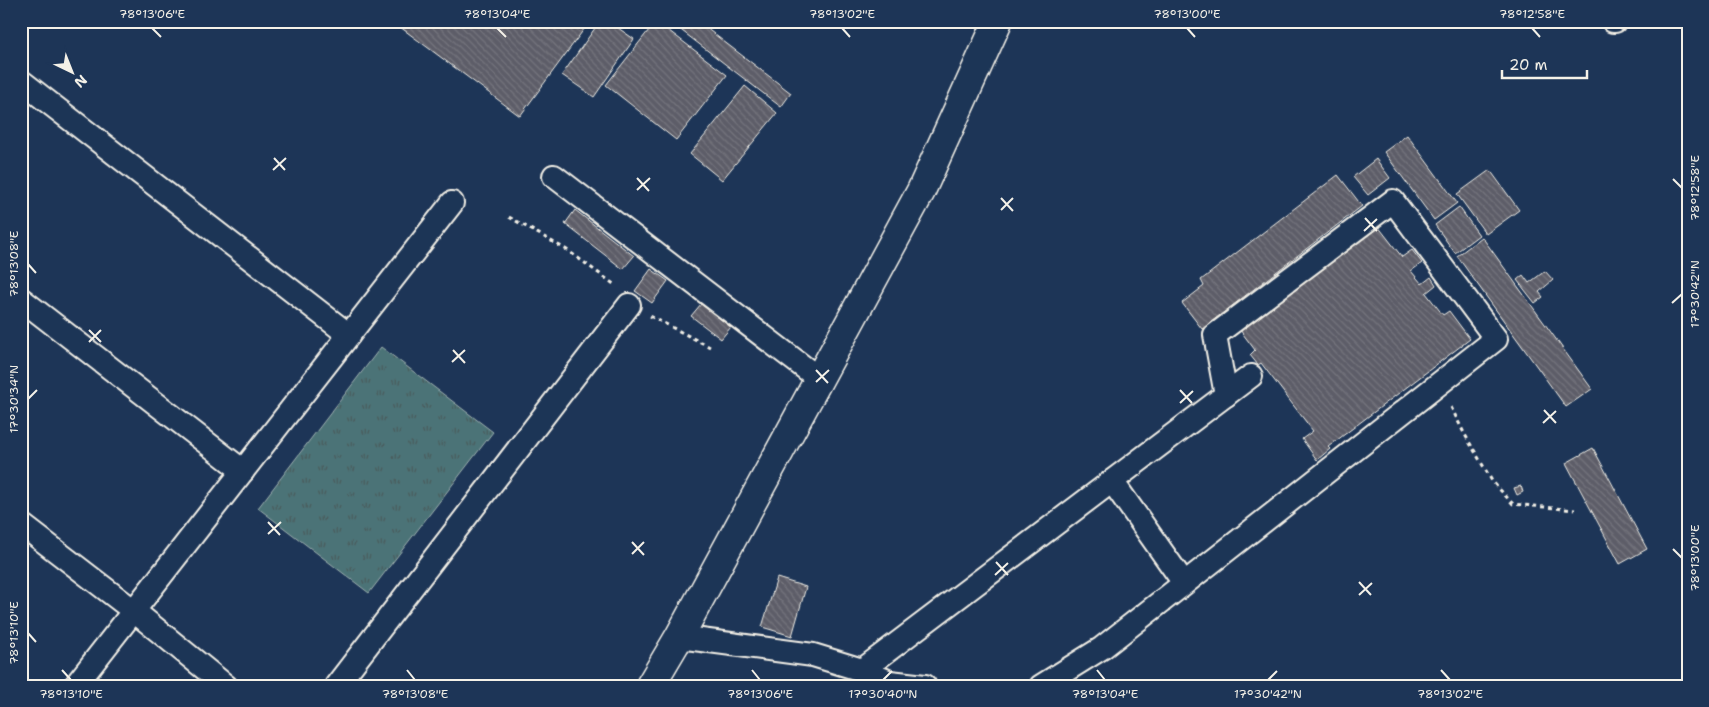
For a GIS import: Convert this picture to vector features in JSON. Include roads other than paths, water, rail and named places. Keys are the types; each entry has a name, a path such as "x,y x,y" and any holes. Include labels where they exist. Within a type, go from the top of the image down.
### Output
{"main road":[{"path":"650,686 679,637 921,191 998,21"}],"street":[{"path":"21,81 349,335"},
{"path":"554,176 818,378"},
{"path":"1041,686 1102,648 1496,339 1393,201 1215,335 1226,395"},
{"path":"75,686 452,204"},
{"path":"21,299 243,471"},
{"path":"336,686 629,305"},
{"path":"862,670 1251,376"},
{"path":"1112,481 1184,583"},
{"path":"21,524 134,611 226,686"},
{"path":"679,637 813,655 862,670 890,682 925,686"}]}
